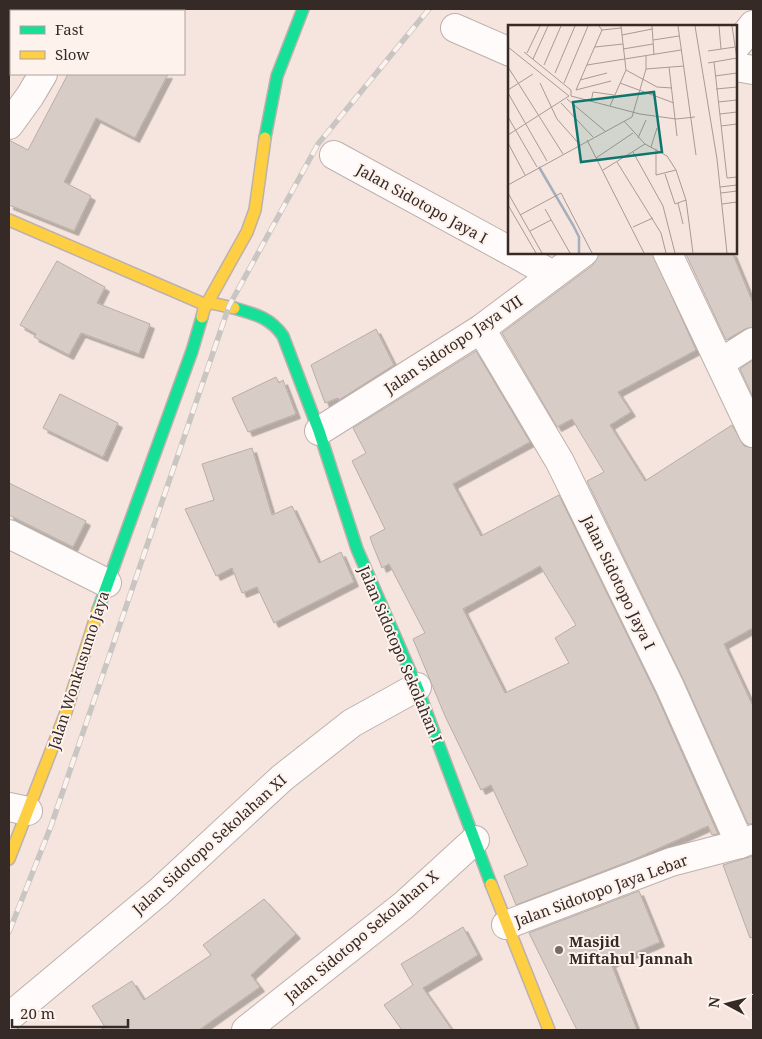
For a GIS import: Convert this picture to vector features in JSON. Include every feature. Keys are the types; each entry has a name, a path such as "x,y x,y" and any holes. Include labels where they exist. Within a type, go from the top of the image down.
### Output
{"street":[{"path":"107,583 192,351 206,306 247,232 255,210 269,108 277,76 303,9"},
{"path":"737,45 753,25"},
{"path":"456,28 508,51"},
{"path":"737,67 753,70"},
{"path":"9,125 42,75"},
{"name":"Jalan Sidotopo Jaya I","path":"334,155 508,250"},
{"path":"9,220 206,306"},
{"name":"Jalan Sidotopo Jaya I","path":"515,254 554,275"},
{"name":"Jalan Sidotopo Jaya VII","path":"319,431 481,329 581,254"},
{"path":"668,254 753,433"},
{"name":"Jalan Sidotopo Sekolahan I","path":"206,306 211,304 230,306 260,315 275,324 295,365 319,431 357,549 417,688 546,1029"},
{"name":"Jalan Sidotopo Jaya I","path":"481,329 560,462 747,841"},
{"path":"720,363 753,342"},
{"name":"Jalan Wonkusumo Jaya","path":"9,534 107,583 81,668 18,809 9,859"},
{"name":"Jalan Sidotopo Sekolahan XI","path":"10,1015 160,891 282,778 352,723 417,688"},
{"name":"Jalan Sidotopo Sekolahan X","path":"246,1030 404,905 475,840"},
{"name":"Jalan Sidotopo Jaya Lebar","path":"506,925 671,862 747,841"}],"building":[{"path":"67,75 167,75 135,138 96,118 64,182 91,196 74,231 9,205 9,140 28,150"},
{"path":"598,254 653,254 696,350 618,392 631,412 610,425 645,481 732,425 744,446 753,448 753,628 724,644 753,706 753,824 748,824 684,681 587,481 604,472 572,419 557,427 502,333 593,265"},
{"path":"686,254 733,254 753,303 753,327 745,329 726,340"},
{"path":"57,261 105,287 97,303 150,324 139,354 81,333 69,355 34,337 36,334 20,325"},
{"path":"376,329 394,365 339,400 338,398 325,403 311,365"},
{"path":"476,351 530,442 453,484 481,536 559,495 656,694 718,834 712,835 708,826 635,859 516,905 504,876 528,865 491,785 481,790 445,716 413,639 425,633 389,564 382,568 370,537 385,529 352,461 366,453 353,428","holes":["540,566 576,625 555,638 569,663 505,693 463,609"]},
{"path":"753,360 753,397 740,369"},
{"path":"276,377 279,383 283,380 296,414 248,432 232,398"},
{"path":"60,394 118,423 103,457 43,428"},
{"path":"252,448 272,515 292,506 319,563 341,552 354,582 274,623 257,587 242,593 232,568 216,576 185,509 214,500 202,464"},
{"path":"9,483 86,521 73,547 9,515"},
{"path":"753,856 753,937 750,938 723,865"},
{"path":"639,891 660,942 611,963 637,1030 577,1030 529,933"},
{"path":"264,899 296,934 251,975 260,987 199,1030 100,1030 105,1027 92,1006 132,981 144,1000 211,955 203,945"},
{"path":"463,927 478,955 423,988 452,1030 402,1030 384,1005 413,985 401,964"}],"railway":[{"path":"9,932 51,826 229,306 318,144 429,9"}],"traffic: fast":[{"path":"265,138 277,76 303,9"},
{"path":"234,308 268,321 283,336 319,431 357,549 417,687 491,884"},
{"path":"98,610 192,351 202,317"}],"traffic: slow":[{"path":"202,317 204,309 247,232 255,210 265,138"},
{"path":"9,220 206,305 211,303 234,308"},
{"path":"9,859 65,715 98,610"},
{"path":"491,884 549,1030"}],"place":[{"name":"Masjid Miftahul Jannah","path":"559,950"}]}
